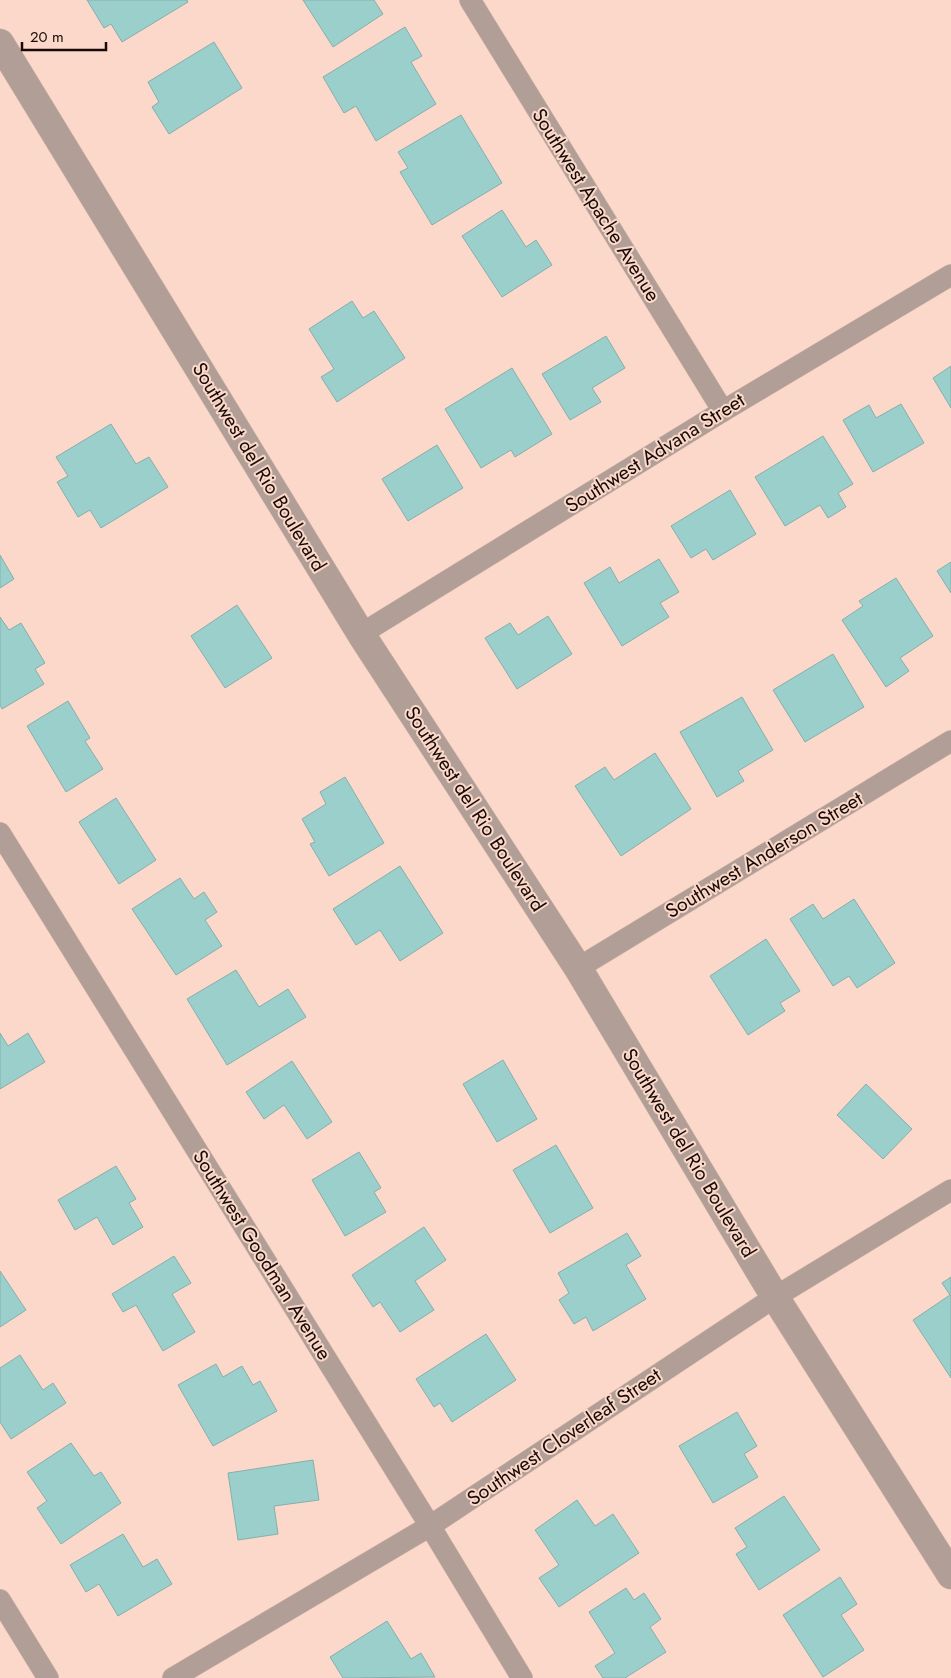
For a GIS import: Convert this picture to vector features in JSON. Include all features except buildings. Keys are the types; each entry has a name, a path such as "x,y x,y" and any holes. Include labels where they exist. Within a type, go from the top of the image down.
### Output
{"street":[{"name":"Southwest Apache Avenue","path":"470,0 723,411"},
{"name":"Southwest del Rio Boulevard","path":"0,42 361,634 578,968 775,1297 951,1575"},
{"name":"Southwest Advana Street","path":"361,634 723,411 951,275"},
{"name":"Southwest Anderson Street","path":"578,968 951,741"},
{"name":"Southwest Goodman Avenue","path":"0,833 430,1526 522,1678"},
{"name":"Southwest Cloverleaf Street","path":"173,1678 430,1526 775,1297 951,1190"},
{"path":"0,1600 48,1678"}]}
